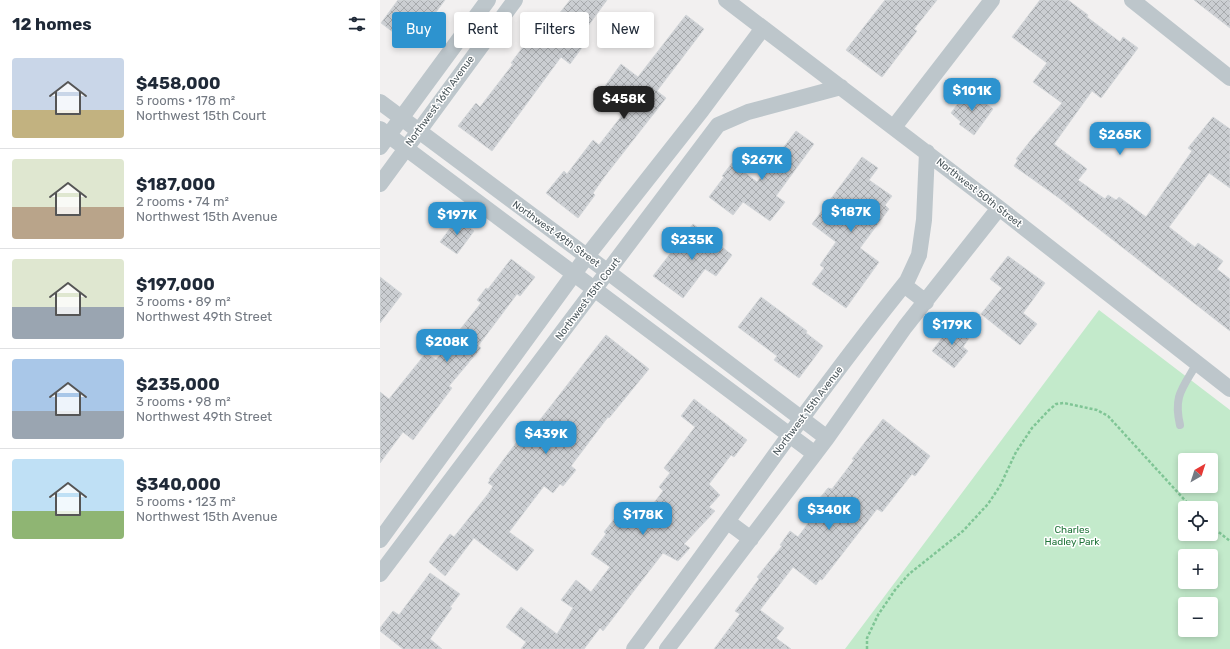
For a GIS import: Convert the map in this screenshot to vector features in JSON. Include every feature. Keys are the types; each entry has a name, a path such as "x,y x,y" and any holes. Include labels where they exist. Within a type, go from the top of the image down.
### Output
{"street":[{"name":"Northwest 16th Avenue","path":"505,12 514,0"},
{"name":"Northwest 50th Street","path":"726,0 927,152 1230,389"},
{"path":"894,127 992,0"},
{"path":"1132,0 1230,78"},
{"name":"Northwest 16th Avenue","path":"383,137 401,119 486,3"},
{"path":"486,3 495,12"},
{"path":"380,540 587,256 702,110 762,28"},
{"name":"Northwest 16th Avenue","path":"380,184 479,48"},
{"name":"Northwest 15th Court","path":"380,574 718,125 748,112 841,87"},
{"name":"Northwest 49th Street","path":"380,102 587,256 827,438"},
{"path":"702,110 718,125"},
{"name":"Northwest 49th Street","path":"383,137 405,148 596,289 788,436 815,454"},
{"name":"Northwest 15th Avenue","path":"634,649 728,522 800,418 904,285 919,255 924,220 924,184 927,152"},
{"path":"667,649 827,438 905,327 999,208"},
{"path":"904,285 926,302"},
{"path":"691,361 703,344"},
{"path":"413,496 429,509"},
{"path":"728,522 751,539"}],"lane":[{"path":"1180,425 1176,409 1180,393 1197,363"}],"path":[{"path":"867,649 867,638 878,615 895,590 909,574 963,531 988,504 1000,486 1016,452 1032,428 1056,404 1064,403 1097,410 1108,416 1186,501"},
{"path":"1218,532 1230,541"}],"green space":[{"name":"Charles Hadley Park","path":"1099,310 1230,410 1230,649 845,649"}],"building":[{"path":"398,0 445,0 436,12 392,12 392,31 381,23"},
{"path":"570,0 607,0 589,25 589,12 561,12"},
{"path":"885,0 937,0 914,29 917,31 882,77 846,50"},
{"path":"1040,0 1068,0 1088,15 1087,17 1120,42 1123,37 1138,48 1101,98 1092,91 1054,144 1087,169 1078,180 1105,199 1108,195 1116,200 1119,197 1146,217 1192,151 1188,148 1213,117 1230,129 1230,188 1209,173 1169,227 1195,247 1198,243 1223,261 1217,269 1230,279 1230,331 1059,198 1014,166 1018,160 1016,159 1062,103 1033,82 1047,63 1012,37"},
{"path":"1194,0 1230,0 1230,28"},
{"path":"686,15 704,29 657,91 666,98 605,176 593,193 595,195 578,218 546,193 564,171 567,174 593,140 599,145 630,105 605,86 621,64 638,77"},
{"path":"522,48 582,48 570,64 561,57 492,151 458,126 476,103 480,107 513,64 511,63"},
{"path":"968,90 993,109 974,135 959,124 961,122 951,113"},
{"path":"796,131 814,144 776,196 785,202 770,221 743,202 733,215 709,197 724,177 722,176 732,163 757,182"},
{"path":"862,157 878,168 869,180 892,196 885,205 889,209 860,248 879,262 846,308 812,284 824,268 820,265 836,242 812,224"},
{"path":"457,219 474,231 457,254 440,242"},
{"path":"693,224 732,255 716,276 705,269 683,298 653,276"},
{"path":"1008,256 1045,283 1023,313 1037,324 1020,345 981,314 1002,288 990,279"},
{"path":"511,259 535,277 520,296 517,294 478,346 481,348 449,386 452,388 413,440 403,432 380,463 380,392 389,399 426,353 436,360 481,303 477,300 486,288 488,289"},
{"path":"380,277 402,294 380,323"},
{"path":"761,297 807,331 806,333 823,346 799,378 774,360 777,356 738,327"},
{"path":"949,323 969,338 963,347 968,351 954,368 932,351 942,338 939,337"},
{"path":"606,335 649,369 609,418 608,417 571,466 576,470 563,486 560,484 553,493 544,486 509,532 534,550 517,571 474,538 445,576 429,562 450,534 454,537 488,494 493,486 488,483 490,480 489,479 525,431 529,434"},
{"path":"694,399 747,440 734,457 731,455 709,484 720,495 709,507 715,511 684,544 690,548 678,561 663,553 603,631 600,628 584,649 521,649 526,642 506,627 521,607 557,634 573,608 561,600 576,580 591,592 610,567 591,554 606,534 604,532 626,504 644,516 663,491 659,487 670,473 664,468 695,427 681,416"},
{"path":"883,419 930,456 915,476 912,474 882,512 877,509 822,580 820,579 816,585 793,567 760,610 784,628 776,638 791,649 714,649 740,614 735,611 759,579 757,577 782,546 780,545 790,531 798,537 820,507 815,504 828,488 832,489 854,460 852,459"},
{"path":"430,573 460,594 430,639 442,649 403,649 380,631 380,628 393,611 399,615"}]}
